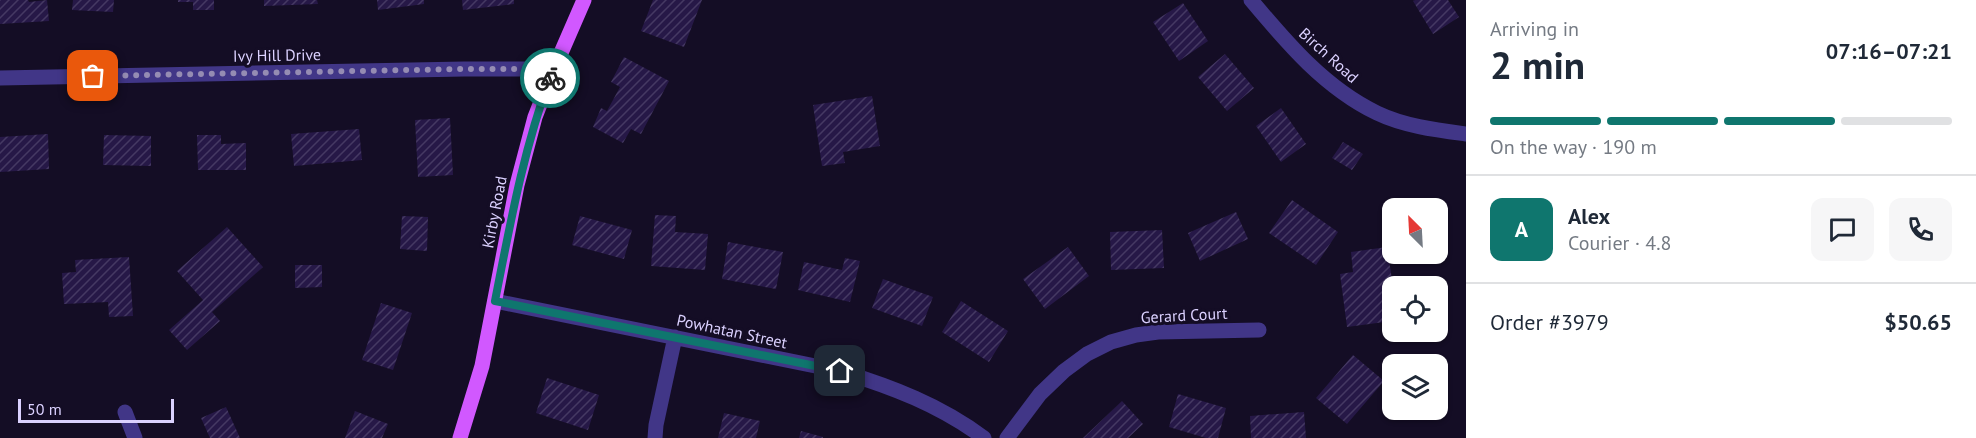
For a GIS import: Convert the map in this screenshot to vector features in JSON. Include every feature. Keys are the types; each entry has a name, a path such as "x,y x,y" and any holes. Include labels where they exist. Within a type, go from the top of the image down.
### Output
{"main road":[{"name":"Kirby Road","path":"460,438 482,366 517,186 535,117 584,0"}],"street":[{"name":"Birch Road","path":"1251,0 1289,44 1320,75 1352,99 1376,113 1403,122 1466,134"},
{"name":"Ivy Hill Drive","path":"0,78 554,69"},
{"name":"Powhatan Street","path":"495,301 840,371 892,387 931,405 984,438"},
{"name":"Gerard Court","path":"1007,438 1040,394 1064,371 1087,354 1110,342 1136,335 1158,333 1259,330"},
{"path":"655,438 675,337"},
{"path":"125,412 135,438"}],"building":[{"path":"0,0 28,0 29,2 47,0 49,21 0,24"},
{"path":"73,0 114,0 113,12 72,10"},
{"path":"178,0 214,0 214,10 193,10 193,2 178,2"},
{"path":"264,0 317,0 318,4 264,6"},
{"path":"377,0 424,0 424,4 378,10"},
{"path":"462,0 514,0 514,4 463,10"},
{"path":"653,0 702,0 684,47 641,31"},
{"path":"1448,0 1459,17 1433,34 1413,1"},
{"path":"1183,3 1208,41 1179,61 1153,22"},
{"path":"1225,54 1254,88 1227,111 1198,77"},
{"path":"624,57 669,81 641,134 631,129 623,143 593,127 601,108 607,111 620,87 611,82"},
{"path":"872,96 880,146 843,152 845,163 822,166 813,105"},
{"path":"1281,108 1306,144 1281,162 1256,126"},
{"path":"450,118 453,175 418,177 415,120"},
{"path":"359,129 362,160 294,166 291,134"},
{"path":"48,134 49,169 0,172 0,137"},
{"path":"104,135 151,136 151,166 103,165"},
{"path":"197,135 221,135 221,144 246,143 246,170 198,170"},
{"path":"1343,142 1363,154 1352,170 1332,158"},
{"path":"1292,200 1338,232 1316,265 1269,233"},
{"path":"1236,212 1248,239 1200,261 1188,233"},
{"path":"655,215 676,216 675,232 708,234 705,270 651,266"},
{"path":"402,216 428,217 427,251 400,249"},
{"path":"580,216 632,230 624,259 572,245"},
{"path":"227,227 263,267 212,312 220,321 187,350 169,330 203,300 177,271"},
{"path":"1162,230 1164,268 1111,270 1110,232"},
{"path":"728,242 783,252 776,289 722,279"},
{"path":"1068,247 1089,276 1045,309 1023,279"},
{"path":"1382,248 1382,264 1390,264 1391,276 1382,276 1382,322 1347,327 1340,274 1353,272 1351,252"},
{"path":"129,257 133,316 109,317 108,302 64,304 62,273 76,272 75,260"},
{"path":"845,258 860,261 850,302 798,290 804,262 842,270"},
{"path":"295,265 322,265 322,287 295,288"},
{"path":"883,279 933,297 922,326 872,308"},
{"path":"961,301 1008,331 989,362 942,332"},
{"path":"381,303 412,313 393,370 362,360"},
{"path":"1353,355 1382,379 1382,383 1347,424 1316,398"},
{"path":"547,378 599,395 588,430 536,413"},
{"path":"1178,394 1226,408 1218,438 1206,438 1169,427"},
{"path":"1122,401 1143,424 1128,438 1083,438"},
{"path":"226,407 240,438 210,438 201,418"},
{"path":"355,411 388,424 382,438 345,438"},
{"path":"1304,412 1306,438 1251,438 1250,416"},
{"path":"724,413 760,421 756,438 718,438"},
{"path":"801,431 823,437 823,438 799,438"}],"way so far":[{"path":"93,76 554,69 550,78"}],"route":[{"path":"550,78 535,117 517,186 495,301 840,371"}]}
